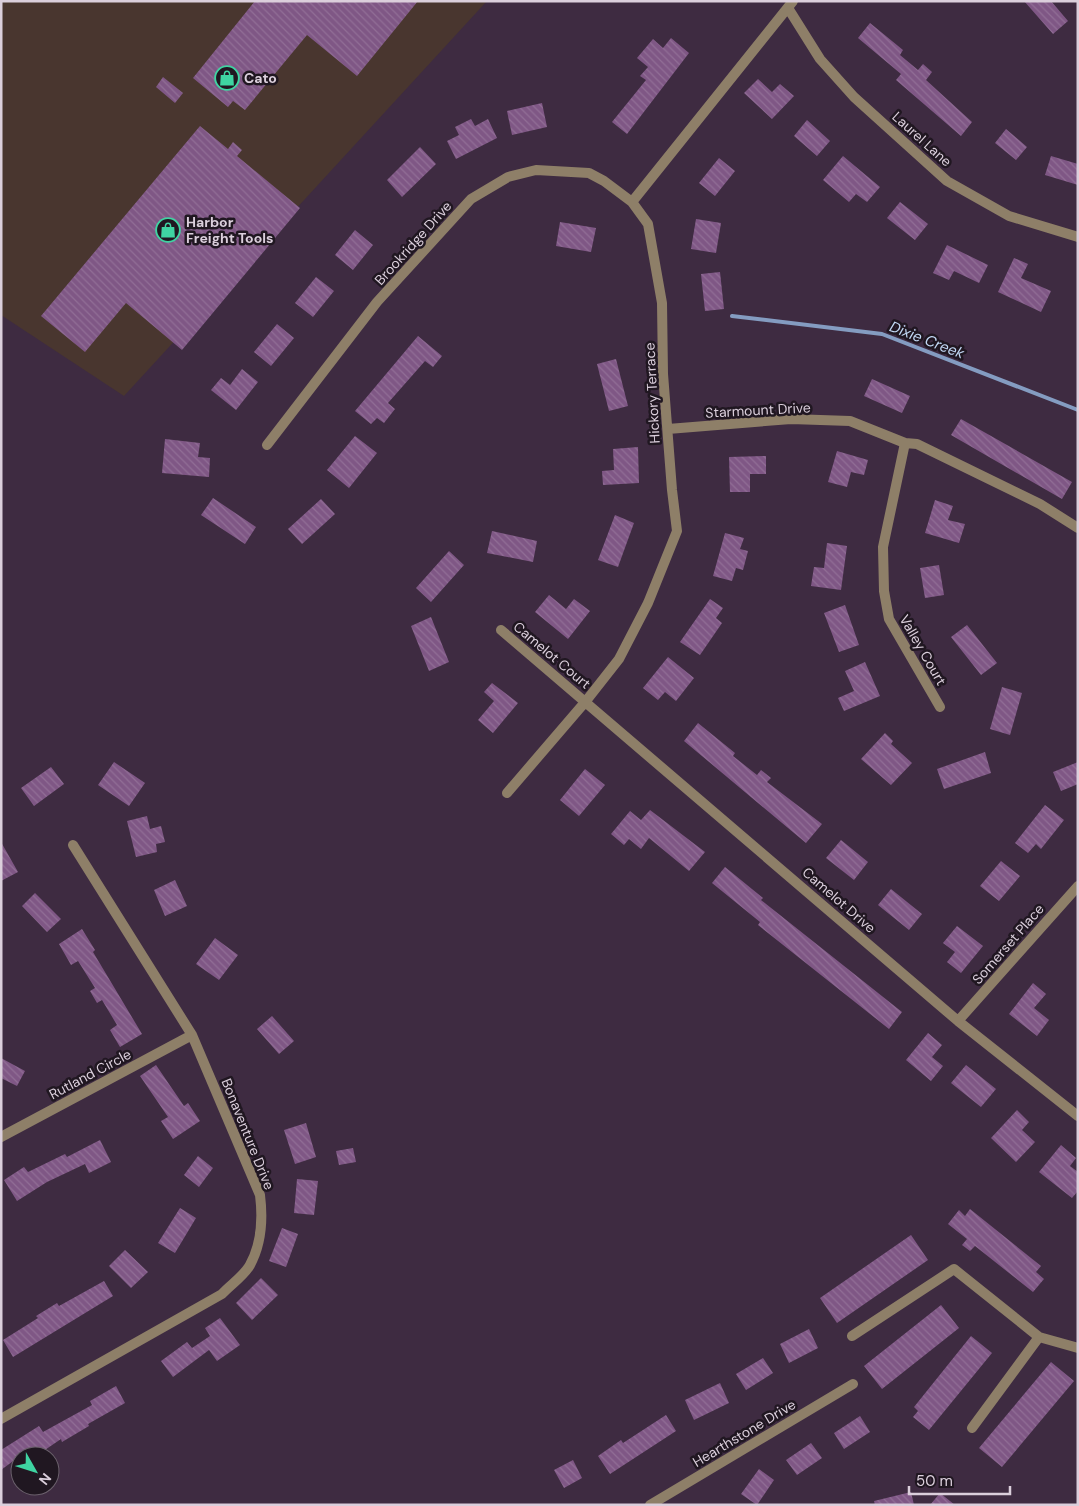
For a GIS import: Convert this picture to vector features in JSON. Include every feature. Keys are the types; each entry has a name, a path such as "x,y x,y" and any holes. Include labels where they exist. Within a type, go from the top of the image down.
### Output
{"street":[{"path":"632,202 790,4"},
{"name":"Laurel Lane","path":"790,4 820,59 854,97 947,181 1009,216 1078,236"},
{"name":"Brookridge Drive","path":"267,445 377,302 471,199 508,177 536,170 563,170 589,173 604,181 632,202"},
{"name":"Hickory Terrace","path":"507,792 586,701 618,659 648,603 677,531 668,429 662,303 648,224 632,202"},
{"name":"Starmount Drive","path":"668,429 791,419 850,421 905,444 917,444 1040,504 1078,528"},
{"name":"Valley Court","path":"905,444 883,547 884,591 889,619 940,707"},
{"name":"Camelot Court","path":"501,630 586,701"},
{"name":"Camelot Drive","path":"586,701 958,1021 1078,1116"},
{"name":"Bonaventure Drive","path":"1,1419 222,1294 249,1266 259,1240 263,1218 260,1195 192,1035 73,845"},
{"name":"Somerset Place","path":"958,1021 1078,886"},
{"name":"Rutland Circle","path":"1,1137 192,1035"},
{"path":"852,1336 954,1269 1039,1337 1078,1348"},
{"path":"972,1428 1039,1337"},
{"name":"Hearthstone Drive","path":"650,1505 853,1384"}],"shaded area":[{"path":"1,1 487,1 124,396 1,315"}],"building":[{"path":"255,1 418,1 357,76 307,35 245,110 233,101 228,107 193,78"},
{"path":"1024,1 1051,1 1068,21 1053,34"},
{"path":"870,23 903,50 900,55 918,70 923,64 932,72 926,80 972,122 961,136 896,80 901,74 858,38"},
{"path":"671,38 689,53 627,134 612,122 646,80 640,76 648,67 637,58 653,39 663,48"},
{"path":"163,77 183,93 175,103 156,87"},
{"path":"758,79 772,92 780,84 794,96 772,119 744,93"},
{"path":"542,103 547,127 512,135 507,111"},
{"path":"471,119 475,126 488,119 497,138 456,159 447,141 459,135 455,127"},
{"path":"807,120 830,141 817,156 794,136"},
{"path":"200,126 228,149 233,142 242,150 237,156 300,208 182,350 126,303 85,352 41,316"},
{"path":"1006,129 1027,147 1016,160 995,143"},
{"path":"420,147 436,164 402,197 387,180"},
{"path":"843,156 880,187 867,202 856,194 849,202 823,180"},
{"path":"1051,156 1078,164 1078,185 1045,175"},
{"path":"719,158 735,171 715,196 699,183"},
{"path":"900,202 928,224 915,240 887,218"},
{"path":"696,219 721,223 716,253 691,249"},
{"path":"560,222 596,228 591,252 556,246"},
{"path":"355,230 373,245 353,270 335,255"},
{"path":"947,245 988,265 979,283 954,271 949,280 933,273"},
{"path":"1014,258 1028,264 1021,278 1051,291 1041,312 998,292"},
{"path":"720,272 724,309 705,311 701,274"},
{"path":"316,277 334,291 313,317 295,303"},
{"path":"277,324 294,338 271,366 254,352"},
{"path":"418,336 442,356 433,367 425,361 388,403 395,409 384,423 377,418 371,424 355,411"},
{"path":"616,359 628,406 609,411 597,364"},
{"path":"242,369 258,382 236,410 211,390 221,378 230,385"},
{"path":"872,379 910,396 902,413 864,396"},
{"path":"961,419 1072,482 1062,499 951,435"},
{"path":"355,436 377,453 349,488 327,470"},
{"path":"165,439 200,443 198,457 210,458 209,477 162,473"},
{"path":"638,447 639,483 603,485 602,471 614,470 613,449"},
{"path":"837,451 868,460 864,475 851,472 847,487 828,482"},
{"path":"766,456 766,474 750,474 750,492 730,492 729,457"},
{"path":"213,498 256,527 245,544 201,515"},
{"path":"321,499 335,514 302,544 288,529"},
{"path":"935,500 953,506 948,520 965,524 959,543 925,533"},
{"path":"615,515 634,523 618,567 598,560"},
{"path":"492,531 537,541 533,562 487,553"},
{"path":"725,533 744,538 740,549 748,551 743,570 736,568 732,581 713,576"},
{"path":"827,543 847,546 841,590 811,586 814,567 824,568"},
{"path":"449,551 464,565 431,602 416,588"},
{"path":"939,565 944,595 925,598 920,568"},
{"path":"549,595 566,609 574,599 590,611 568,639 535,612"},
{"path":"710,599 723,608 716,618 722,623 700,655 680,642"},
{"path":"845,605 859,645 839,652 824,613"},
{"path":"431,617 449,662 429,671 411,626"},
{"path":"967,625 997,663 981,675 951,637"},
{"path":"668,657 694,678 676,701 665,692 658,700 643,688"},
{"path":"865,662 880,696 844,711 838,698 854,691 845,671"},
{"path":"492,683 518,703 493,733 478,720 494,701 484,692"},
{"path":"1002,687 1022,693 1010,735 990,729"},
{"path":"698,723 735,753 733,756 757,775 761,770 771,778 767,782 822,824 806,843 684,741"},
{"path":"885,733 893,741 891,744 912,763 891,785 861,759"},
{"path":"985,752 991,773 944,789 937,769"},
{"path":"114,762 145,783 129,806 98,785"},
{"path":"1078,762 1078,784 1061,791 1053,772"},
{"path":"51,767 64,784 34,806 21,788"},
{"path":"585,769 605,785 579,816 560,800"},
{"path":"1045,805 1064,820 1041,849 1036,844 1028,853 1015,843"},
{"path":"650,810 705,852 689,871 649,838 641,849 629,839 624,845 611,834 630,811 641,820"},
{"path":"147,816 150,829 161,826 165,842 156,844 157,852 136,857 127,821"},
{"path":"841,840 868,862 854,880 826,858"},
{"path":"1,842 18,872 1,881"},
{"path":"1001,861 1020,876 999,901 980,886"},
{"path":"725,867 763,898 761,900 902,1012 889,1029 758,925 760,922 712,883"},
{"path":"175,880 187,906 165,916 154,890"},
{"path":"891,889 922,914 909,930 878,905"},
{"path":"35,893 61,919 47,932 22,906"},
{"path":"957,926 983,946 961,973 947,962 955,952 943,943"},
{"path":"82,929 95,950 93,952 142,1034 120,1047 110,1030 117,1025 102,1000 97,1003 90,991 95,988 78,961 71,965 59,944"},
{"path":"215,938 238,955 219,980 196,964"},
{"path":"1033,983 1046,994 1034,1008 1049,1020 1037,1036 1009,1014"},
{"path":"272,1016 294,1041 279,1054 257,1029"},
{"path":"928,1033 942,1045 932,1057 943,1066 931,1081 906,1060"},
{"path":"1,1058 25,1071 17,1086 1,1078"},
{"path":"156,1065 184,1106 188,1103 200,1121 173,1139 161,1121 168,1117 140,1076"},
{"path":"966,1065 996,1089 981,1107 951,1083"},
{"path":"1017,1110 1029,1122 1022,1130 1035,1142 1016,1162 991,1138"},
{"path":"306,1123 316,1157 295,1164 284,1130"},
{"path":"100,1140 111,1162 89,1173 85,1164 47,1182 17,1201 4,1180 24,1167 28,1172 65,1154 67,1157"},
{"path":"1061,1145 1076,1158 1070,1166 1078,1172 1078,1191 1072,1198 1039,1172"},
{"path":"353,1148 356,1162 339,1165 336,1151"},
{"path":"198,1156 213,1168 199,1187 184,1175"},
{"path":"297,1179 318,1181 314,1215 294,1213"},
{"path":"180,1208 196,1218 175,1253 158,1243"},
{"path":"970,1209 1041,1266 1036,1272 1044,1279 1033,1292 975,1246 970,1251 962,1245 967,1239 948,1224 959,1210 965,1216"},
{"path":"282,1228 298,1234 286,1267 269,1261"},
{"path":"911,1235 928,1260 837,1323 820,1298"},
{"path":"125,1250 148,1272 131,1288 109,1266"},
{"path":"261,1278 278,1295 252,1320 236,1303"},
{"path":"104,1281 113,1296 13,1357 3,1340 38,1318 36,1316 57,1303 59,1306"},
{"path":"941,1305 959,1328 882,1389 864,1366"},
{"path":"220,1318 240,1345 217,1361 209,1350 173,1377 161,1361 187,1342 192,1348 210,1336 205,1328"},
{"path":"809,1329 818,1348 789,1363 780,1344"},
{"path":"971,1336 992,1353 929,1430 913,1417 918,1411 914,1407"},
{"path":"763,1358 773,1373 746,1390 736,1374"},
{"path":"1051,1362 1074,1381 1002,1467 979,1448"},
{"path":"720,1383 729,1403 694,1420 685,1400"},
{"path":"116,1386 125,1403 88,1424 89,1426 62,1442 61,1439 51,1446 10,1446 10,1463 1,1470 1,1450 39,1426 43,1432 92,1405 90,1401"},
{"path":"666,1415 676,1431 610,1474 598,1456 621,1440 623,1443"},
{"path":"860,1416 870,1432 844,1449 834,1433"},
{"path":"811,1443 822,1458 797,1475 786,1460"},
{"path":"573,1460 582,1478 564,1488 554,1470"},
{"path":"759,1469 774,1480 757,1505 741,1494"},
{"path":"911,1492 914,1505 875,1505 874,1501"},
{"path":"940,1493 955,1505 930,1505"}],"waterway":[{"name":"Dixie Creek","path":"732,316 882,334 1078,410"}],"place":[{"name":"Cato","path":"227,78"},
{"name":"Harbor Freight Tools","path":"168,230"}]}
